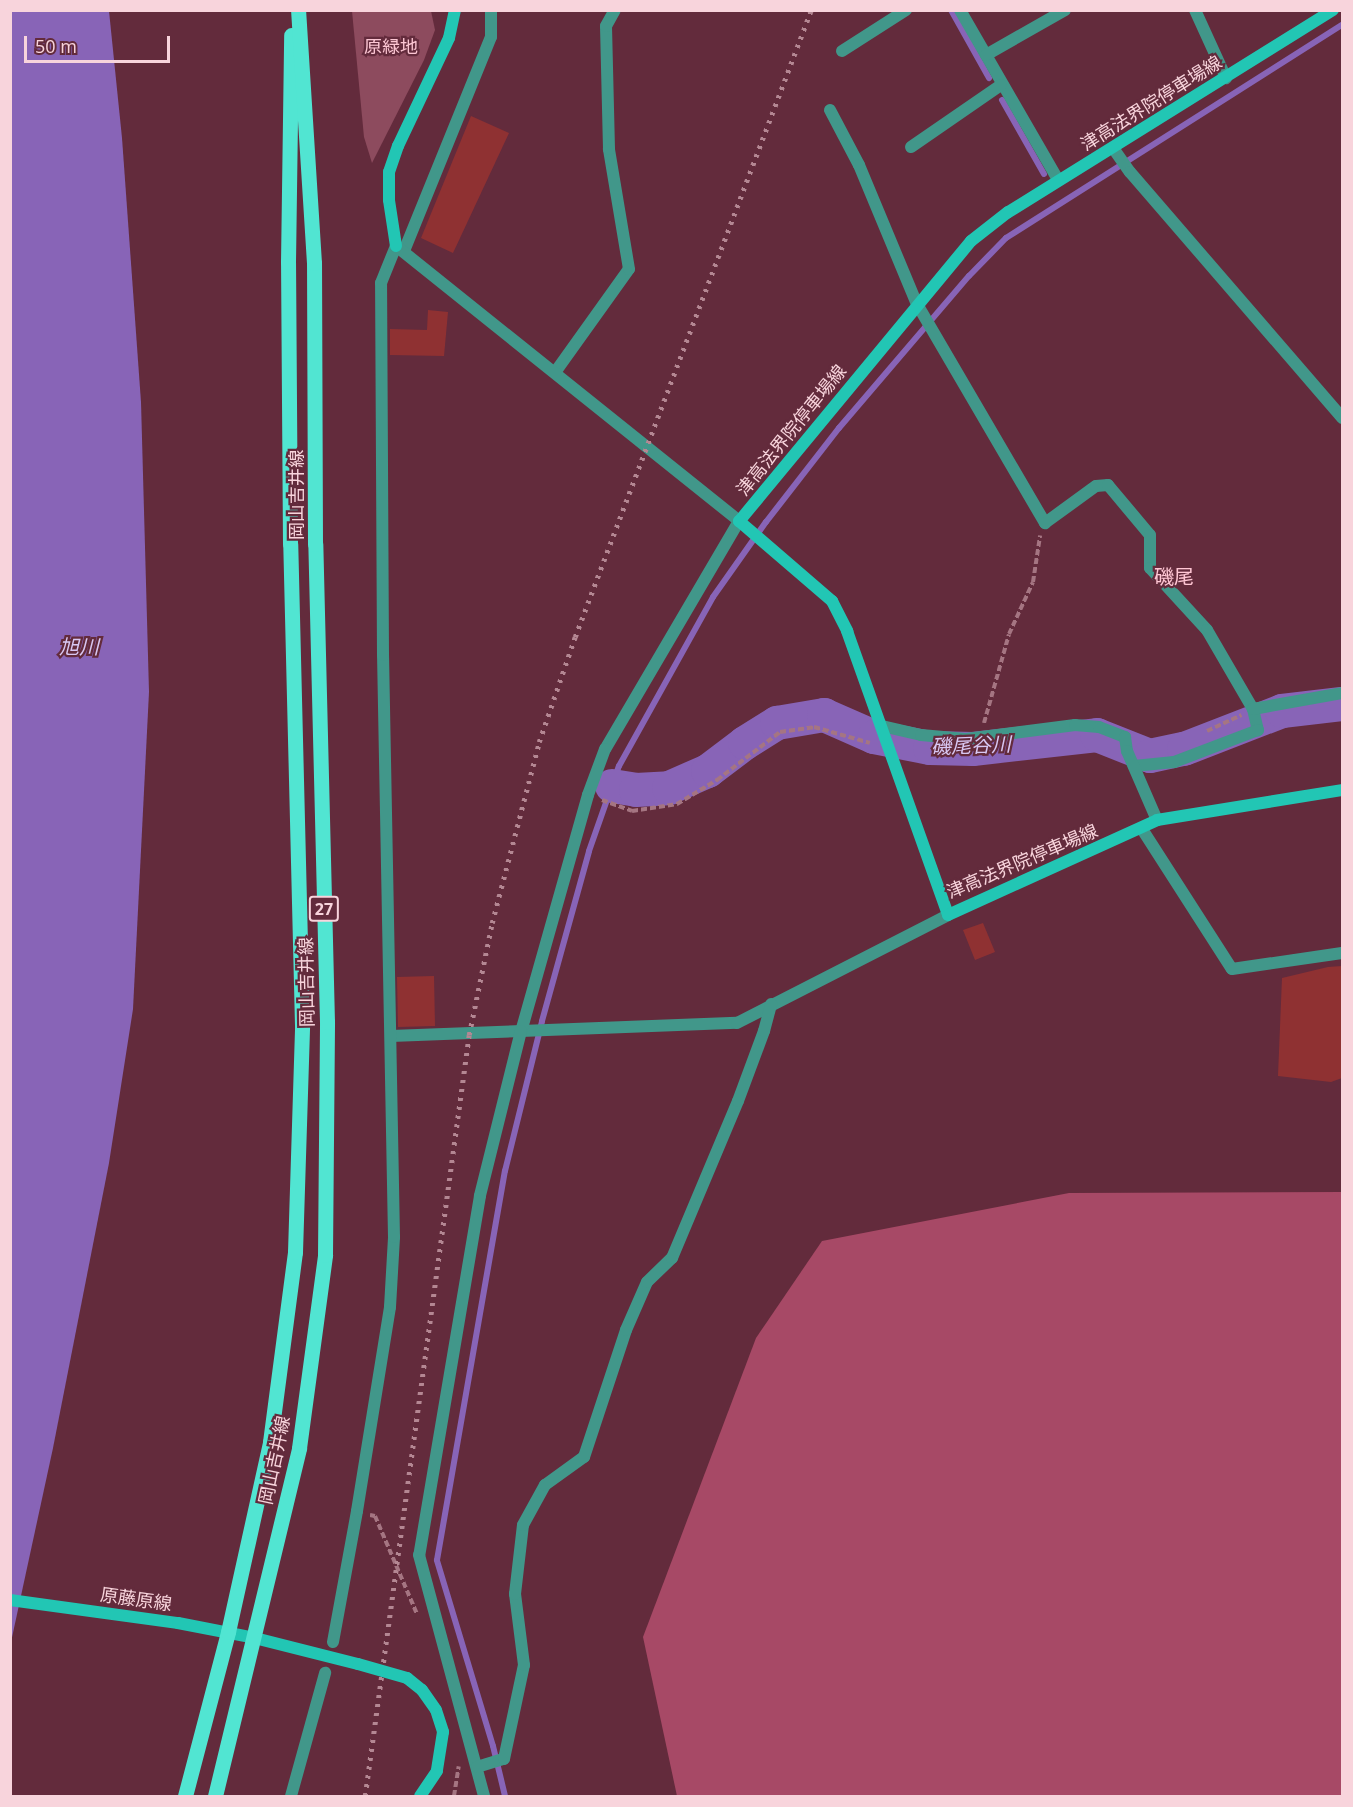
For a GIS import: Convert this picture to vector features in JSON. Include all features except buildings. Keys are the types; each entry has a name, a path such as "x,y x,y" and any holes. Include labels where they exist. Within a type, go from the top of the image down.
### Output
{"main road":[{"name":"岡山吉井線","path":"185,1797 228,1632 270,1442 295,1252 302,1025 290,532 288,262 291,10"},
{"name":"岡山吉井線","path":"214,1797 255,1638 299,1448 325,1255 327,1022 315,544 314,262 298,10"},
{"path":"400,249 389,200 389,172 398,146 449,38 454,10"},
{"name":"津高法界院停車場線","path":"1333,10 1226,78 1120,158 1058,180 1008,212 971,241 917,304 743,524 832,601 847,631 948,915 1142,829 1157,820 1342,790"},
{"name":"原藤原線","path":"10,1600 228,1632 407,1678 422,1690 436,1710 442,1732 437,1771 420,1797"}],"street":[{"path":"333,1642 390,1307 394,1237 383,655 381,283 400,249 491,37 491,10"},
{"path":"556,371 630,269 609,149 606,26 615,10"},
{"path":"842,51 906,10"},
{"path":"960,10 1001,85 1058,180"},
{"path":"986,55 1065,10"},
{"path":"1195,10 1226,78"},
{"path":"911,147 1001,85"},
{"path":"830,110 859,165 917,304 1045,523 1096,486 1108,485 1150,535 1150,568 1207,630 1255,717 1258,730 1174,762 1134,766"},
{"path":"1120,158 1342,418"},
{"path":"400,249 556,371 743,524 605,749 588,795 533,1031 472,1238 419,1555 484,1797"},
{"path":"1255,717 1342,693"},
{"path":"883,730 921,735 980,738 1075,725 1099,727 1125,737 1126,747 1157,820"},
{"path":"1142,829 1232,969 1342,953"},
{"path":"391,1036 736,1023 948,915"},
{"path":"477,1767 497,1761 524,1665 515,1594 523,1525 545,1485 584,1457 626,1330 647,1282 672,1258 765,1032 771,1004"},
{"path":"291,1797 325,1673"}],"path":[{"path":"980,738 1010,634 1033,582 1038,538 1045,523"},
{"path":"1199,735 1255,717"},
{"path":"599,799 632,811 677,804 717,780 780,732 814,727 888,748"},
{"path":"357,1511 375,1516 419,1619"},
{"path":"454,1797 460,1760"}],"green space":[{"name":"原緑地","path":"352,11 431,11 435,30 424,60 372,163 364,137"}],"shaded area":[{"path":"1342,1192 1342,1796 677,1796 643,1637 756,1338 822,1241 1069,1193"}],"water":[{"name":"旭川","path":"11,11 109,11 122,138 141,402 149,692 133,1009 109,1163 53,1448 11,1642"}],"waterway":[{"path":"951,10 989,78"},
{"path":"505,1796 493,1746 437,1560 505,1171 542,1021 589,851 619,766 713,597 766,522 839,428 969,276 1006,238 1342,25"},
{"path":"1002,100 1044,174"},
{"name":"磯尾谷川","path":"612,786 636,790 669,788 708,771 745,743 777,723 824,715 874,737 930,748 973,749 1097,735 1150,756 1184,749 1282,711 1342,704"}],"railway":[{"path":"365,1796 469,1035 492,923 539,742 575,637 811,10"}],"district":[{"name":"磯尾","path":"1174,576"}]}
